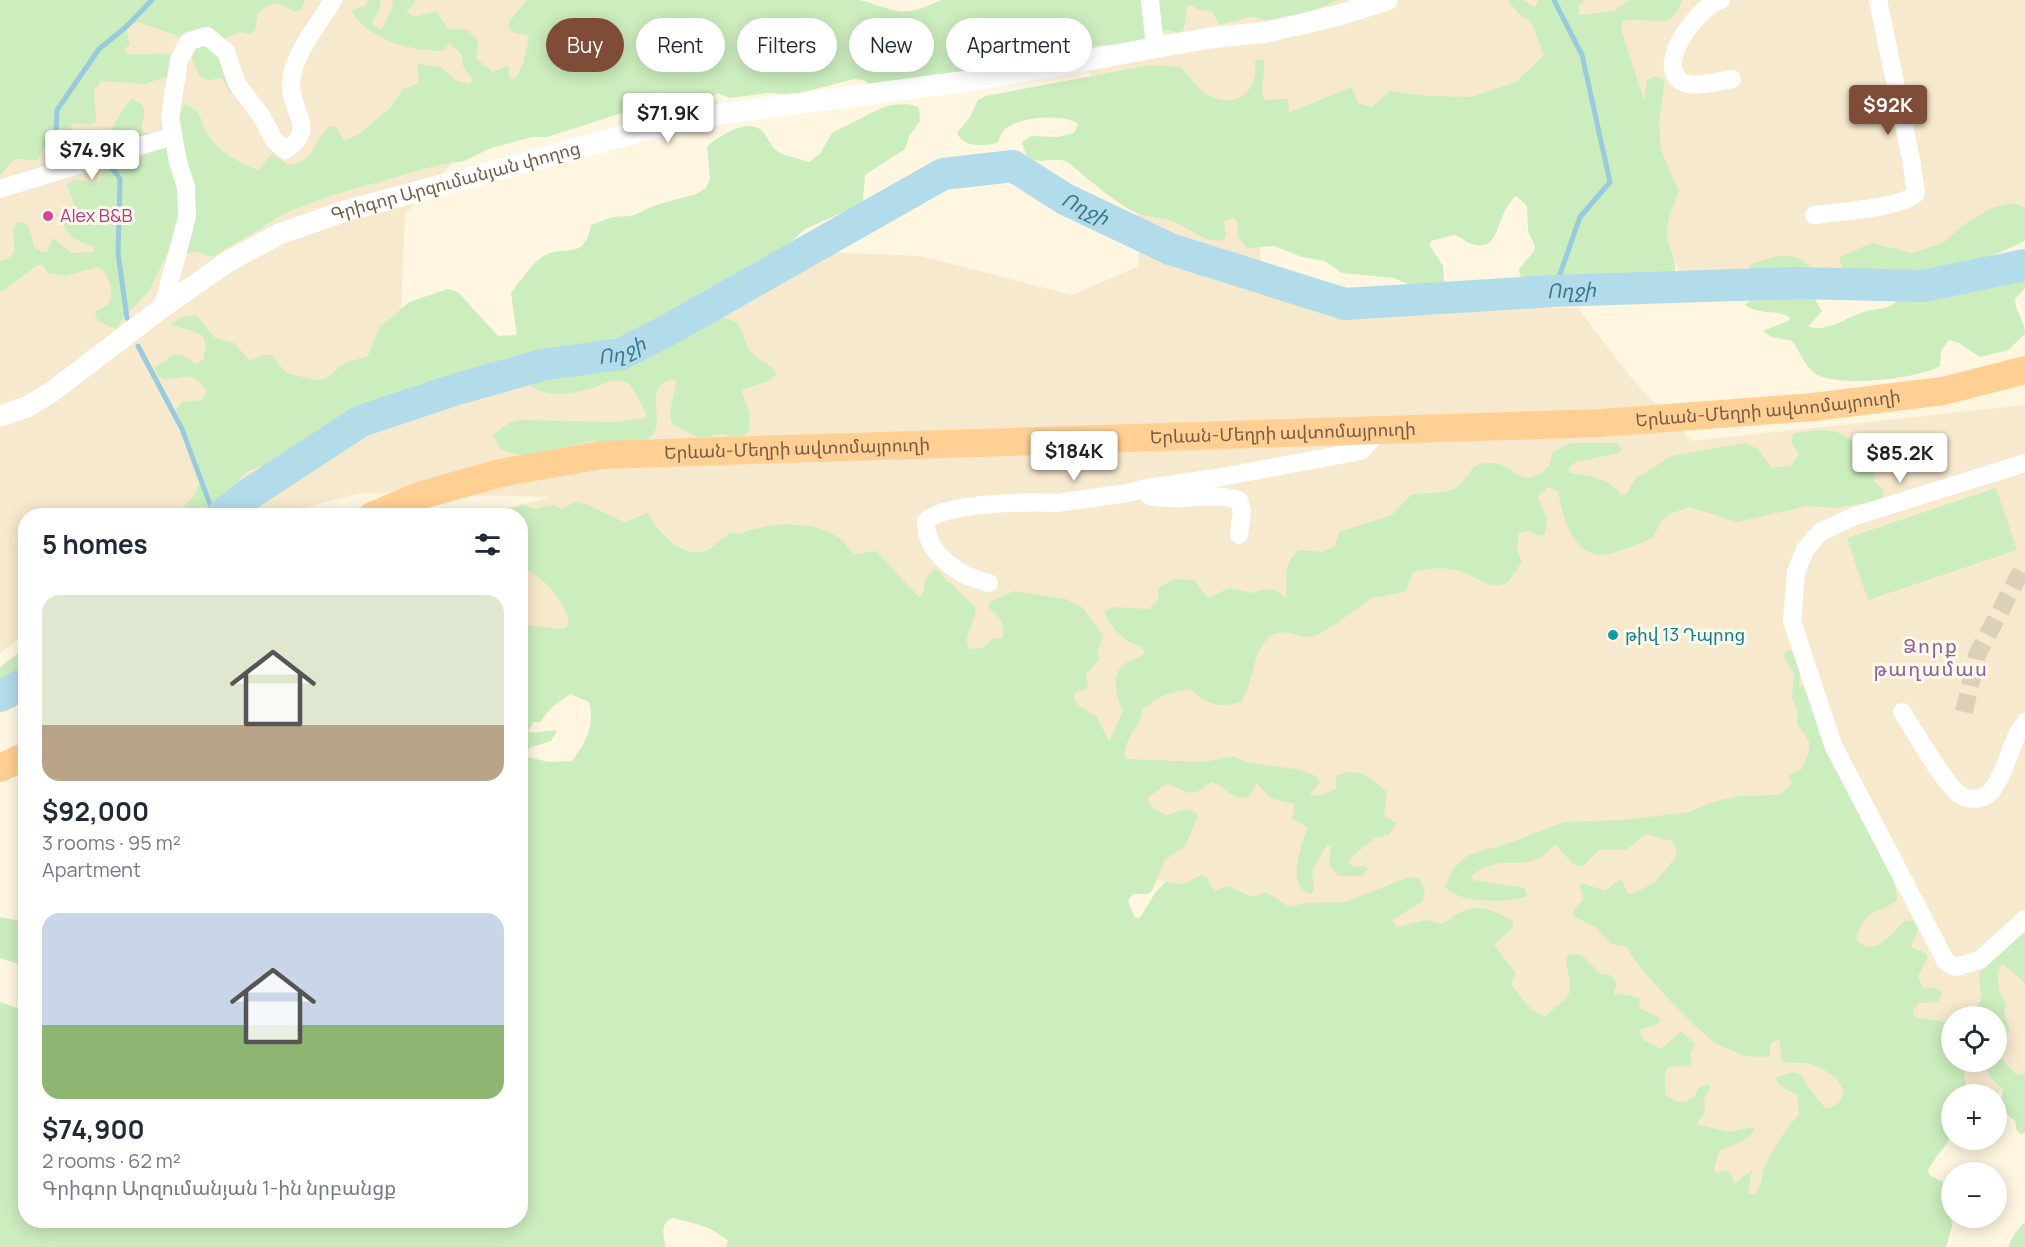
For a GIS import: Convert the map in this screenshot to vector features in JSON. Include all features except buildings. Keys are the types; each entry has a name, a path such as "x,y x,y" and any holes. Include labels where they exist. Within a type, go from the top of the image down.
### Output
{"highway":[{"name":"Երևան-Մեղրի ավտոմայրուղի","path":"391,508 422,495 500,473 602,456 1601,423 1803,408 1943,391 2025,370"},
{"path":"0,768 18,760"}],"street":[{"path":"163,307 187,217 186,187 170,117 179,60 189,41 207,36 226,52 237,84 262,117 274,140 285,150 297,143 302,131 291,84 296,62 333,0"},
{"path":"1150,0 1155,47"},
{"name":"Գրիգոր Արզումանյան փողոց","path":"0,416 27,407 53,391 163,307 229,261 279,234 345,211 690,118 833,101 983,79 1155,47 1267,32 1336,16 1387,0"},
{"path":"1814,215 1896,204 1912,198 1916,193 1878,0"},
{"path":"1716,1 1680,38 1674,53 1674,67 1676,76 1691,84 1731,79"},
{"path":"0,189 173,136"},
{"path":"989,583 972,579 929,543 926,521 933,514 957,507 1031,502 1057,503 1228,476 1361,451 1378,432"},
{"path":"2025,463 1855,516 1820,532 1805,550 1796,572 1792,621 1833,745 1946,962 1955,967 1980,960 2025,919"},
{"path":"1147,488 1150,496 1167,500 1226,496 1239,500 1242,511 1239,535"},
{"path":"1902,712 1947,779 1959,794 1968,798 1980,798 1992,791 2025,722"}],"shaded area":[{"path":"143,0 600,0 584,18 546,18 546,59 405,214 401,311 499,361 629,327 822,252 921,256 1072,295 1139,266 1133,124 1089,72 1092,72 1092,18 1045,18 1043,0 2025,0 2025,240 1949,271 1685,286 1603,79 1257,218 1263,280 1359,306 1578,308 1633,380 1692,441 2025,405 2025,1083 2022,1081 2007,1088 2007,1084 1941,1084 1941,1120 1657,1247 1245,910 980,817 528,634 528,508 506,508 552,497 362,493 302,508 18,508 18,639 0,653 0,67"}],"green space":[{"path":"0,0 305,0 301,10 295,12 279,3 268,5 258,13 255,30 251,34 239,32 223,40 238,97 228,91 224,80 219,78 207,81 198,74 192,58 199,43 138,22 126,27 130,45 125,48 126,53 138,55 160,53 172,56 168,76 145,84 101,81 94,91 96,121 91,125 74,123 70,127 92,143 99,140 110,130 132,99 144,109 142,132 153,134 177,124 184,103 199,115 207,133 220,149 239,162 258,170 272,154 288,165 304,160 330,126 337,128 344,141 359,134 391,107 403,89 419,83 417,64 440,67 457,81 469,84 473,80 463,66 462,55 450,43 442,51 416,49 391,42 369,30 351,11 366,5 368,0 380,0 380,7 372,24 381,30 392,9 393,0 415,0 406,12 415,17 436,11 449,29 466,29 478,41 476,58 492,72 508,66 510,78 515,79 523,64 529,36 512,32 508,27 510,21 527,0 860,0 892,10 908,11 917,10 941,0 1339,0 1302,15 1270,21 1251,17 1219,25 1213,12 1199,10 1191,5 1187,7 1184,30 1179,33 1167,30 1130,46 1092,47 1092,18 946,18 946,72 969,72 871,87 864,80 854,79 792,95 768,93 729,98 718,93 698,104 676,98 666,99 547,137 532,137 491,148 464,161 438,165 326,197 288,212 212,257 198,252 178,254 169,250 149,291 116,329 102,323 95,316 96,311 108,305 111,295 106,274 98,267 65,276 47,273 43,265 38,265 0,292 0,261 8,259 15,250 13,231 17,223 22,222 29,227 34,247 42,252 47,252 53,238 72,253 93,252 94,247 74,238 64,227 62,221 74,205 67,184 76,179 90,183 100,181 104,167 87,151 65,163 56,146 48,144 37,160 15,159 0,175"},
{"path":"1508,0 1523,0 1535,7 1538,0 1584,0 1579,6 1579,15 1614,11 1629,0 1682,0 1672,17 1658,21 1623,21 1621,30 1644,100 1647,80 1655,76 1665,80 1659,121 1661,150 1679,191 1670,213 1667,231 1675,262 1673,278 1658,281 1583,275 1525,282 1521,279 1519,269 1534,251 1535,246 1528,231 1527,206 1516,196 1509,203 1490,242 1475,245 1454,235 1431,241 1430,246 1443,266 1444,282 1433,291 1423,291 1394,278 1342,273 1325,261 1302,257 1274,246 1247,248 1238,236 1237,221 1234,218 1224,221 1226,236 1223,240 1204,238 1172,221 1137,213 1119,203 1070,164 1056,160 1036,160 1030,158 1025,152 1022,142 1031,136 1057,137 1074,133 1078,124 1071,121 1062,118 1029,119 1004,130 997,143 986,145 969,144 957,133 970,117 978,100 986,96 1151,65 1180,67 1206,94 1227,100 1243,96 1249,90 1253,82 1255,61 1264,60 1262,90 1264,100 1288,99 1289,113 1351,87 1358,103 1372,107 1390,91 1428,96 1472,97 1516,82 1544,55 1531,22 1518,13"},
{"path":"908,104 919,107 920,121 910,135 905,149 865,175 863,201 859,205 805,229 781,251 745,268 734,286 715,291 678,313 654,332 653,337 661,349 687,331 709,321 719,318 729,319 737,324 752,353 777,374 771,380 741,390 750,413 749,431 745,435 736,437 721,434 701,439 673,425 670,415 676,382 673,379 658,389 656,428 648,438 634,442 595,441 536,454 512,453 501,449 492,435 509,423 520,420 614,422 645,418 647,414 635,392 623,381 611,381 588,390 558,394 539,391 525,380 539,375 560,376 581,373 590,366 597,355 595,350 586,347 416,385 390,401 368,405 355,413 319,446 246,472 216,508 183,508 194,495 199,474 194,452 176,409 182,402 202,400 207,391 200,382 188,376 172,379 158,377 155,368 174,354 184,356 195,364 203,360 206,346 203,336 170,325 176,321 186,316 197,316 215,338 234,343 250,361 262,355 272,355 286,373 316,380 325,379 345,363 368,356 379,328 409,302 448,289 458,292 498,336 517,335 511,293 533,264 550,253 578,248 588,237 591,225 613,217 632,216 656,205 696,194 706,188 710,179 707,146 728,132 745,126 753,126 760,129 777,151 809,162 820,154 832,133 891,105"},
{"path":"2013,203 2025,207 2025,241 1987,257 1933,273 1920,281 1911,295 1912,300 1939,287 2025,259 2025,288 2015,299 2025,334 2008,350 1980,357 1959,343 1949,340 1941,351 1940,366 1929,371 1876,380 1838,380 1813,372 1792,341 1771,337 1763,331 1790,320 1788,316 1754,310 1745,305 1766,284 1766,278 1749,269 1750,265 1774,257 1789,256 1804,261 1811,267 1808,288 1822,311 1808,327 1824,327 1860,313 1887,307 1898,300 1893,291 1877,282 1849,274 1839,257 1872,243 1911,253 1931,247 1944,242 1965,224 1992,208"},
{"path":"1822,430 1837,432 1854,442 1872,447 1876,455 1874,481 1884,491 1882,500 1835,508 1807,506 1737,522 1690,507 1669,514 1661,521 1653,538 1618,551 1599,555 1589,552 1574,539 1565,520 1558,491 1548,487 1538,497 1547,519 1545,534 1541,536 1528,531 1519,533 1517,549 1522,562 1508,582 1501,585 1488,584 1463,572 1446,568 1413,572 1406,591 1371,599 1317,635 1306,637 1283,632 1272,635 1260,649 1241,702 1227,705 1214,704 1192,690 1171,693 1154,701 1142,710 1139,722 1129,738 1125,759 1205,762 1234,756 1253,763 1296,769 1317,777 1320,782 1309,796 1323,795 1336,789 1336,776 1351,772 1358,773 1370,778 1387,792 1384,816 1396,823 1389,835 1375,838 1350,858 1348,863 1355,867 1364,866 1368,869 1361,876 1339,876 1329,866 1331,847 1327,845 1312,870 1314,890 1311,894 1303,890 1298,883 1297,864 1308,828 1292,818 1295,804 1270,798 1257,783 1248,797 1242,798 1211,782 1199,791 1189,793 1167,783 1148,798 1150,806 1166,815 1190,810 1198,814 1197,819 1185,846 1165,860 1152,891 1148,894 1133,894 1128,901 1135,918 1140,918 1155,893 1165,882 1184,884 1201,875 1209,879 1209,884 1215,891 1227,886 1253,897 1266,892 1289,907 1306,903 1345,902 1409,877 1419,878 1425,891 1423,901 1392,920 1397,927 1425,920 1443,924 1461,912 1477,908 1503,916 1513,922 1513,927 1494,945 1515,972 1511,984 1534,1011 1545,1016 1567,997 1570,987 1568,954 1581,954 1601,974 1610,975 1617,983 1613,995 1621,994 1640,998 1639,1008 1660,1018 1659,1024 1641,1029 1639,1033 1645,1041 1661,1049 1681,1031 1695,1044 1690,1053 1692,1062 1689,1066 1669,1067 1665,1071 1665,1094 1672,1100 1682,1102 1694,1098 1698,1089 1706,1084 1711,1086 1704,1099 1705,1113 1696,1124 1729,1132 1752,1127 1755,1130 1742,1141 1719,1151 1714,1170 1717,1173 1726,1170 1732,1176 1734,1184 1752,1170 1748,1193 1754,1195 1769,1157 1799,1114 1797,1095 1780,1086 1775,1078 1793,1072 1802,1075 1808,1087 1826,1109 1837,1104 1842,1097 1843,1091 1840,1084 1819,1067 1806,1063 1782,1061 1779,1039 1770,1044 1770,1056 1763,1057 1743,1054 1717,1044 1697,1028 1668,998 1641,968 1627,947 1612,944 1595,927 1573,916 1573,911 1583,900 1580,887 1582,883 1605,891 1617,881 1622,880 1627,893 1632,894 1654,883 1675,858 1677,853 1672,841 1646,834 1626,850 1599,850 1582,867 1573,864 1556,845 1543,856 1532,861 1492,865 1472,875 1473,880 1525,888 1527,896 1509,900 1471,899 1451,892 1445,886 1453,869 1468,855 1509,843 1564,822 1623,820 1690,812 1712,802 1740,796 1778,795 1792,784 1789,775 1802,769 1809,751 1809,741 1798,725 1797,710 1792,697 1794,673 1784,657 1785,652 1790,650 1794,653 1801,669 1799,685 1812,688 1894,881 1897,900 1868,917 1856,939 1863,945 1876,946 1888,938 1904,921 1913,920 1918,929 1911,947 1927,954 1927,959 1918,976 1923,989 1935,987 1942,993 1938,1002 1919,1003 1913,1015 1941,1021 1941,1072 1964,1072 1966,1084 1941,1084 1941,1150 1928,1170 1929,1175 1941,1181 1941,1228 1951,1228 1946,1247 726,1247 728,1241 709,1228 672,1218 664,1227 666,1247 0,1247 0,1002 18,1008 18,1228 528,1228 528,757 549,762 572,761 588,733 591,711 589,702 570,694 552,707 540,722 533,722 528,732 528,625 560,629 566,628 569,619 550,588 528,571 528,508 513,508 524,505 535,509 553,505 562,509 575,502 586,504 624,522 648,513 666,537 674,544 692,552 702,552 711,548 733,532 738,534 763,527 789,524 815,527 839,538 855,554 876,551 920,598 924,590 925,579 934,569 938,571 975,607 967,638 969,649 982,648 993,639 1002,638 1004,634 1001,620 988,607 989,602 1014,591 1066,599 1083,608 1103,636 1098,650 1099,660 1086,674 1088,688 1075,693 1074,698 1079,706 1096,716 1109,741 1123,711 1116,687 1117,674 1125,664 1145,652 1139,645 1133,644 1118,633 1104,612 1113,607 1149,609 1159,598 1158,588 1175,579 1194,580 1208,598 1229,588 1252,593 1265,589 1275,590 1286,598 1288,566 1299,550 1322,552 1335,546 1339,532 1392,515 1411,495 1452,490 1477,465 1498,464 1524,477 1539,474 1549,466 1553,452 1571,443 1617,443 1622,450 1619,453 1576,462 1568,469 1570,473 1605,481 1621,495 1626,494 1636,478 1672,456 1745,443 1758,449 1772,468 1791,466 1799,454 1791,442 1794,433"},
{"path":"1996,488 2017,550 1868,600 1847,538"},
{"path":"18,653 18,669 0,685 0,667"},
{"path":"557,731 551,741 529,748 528,752 528,732"},
{"path":"0,917 18,921 18,964 0,958"},
{"path":"2025,930 2025,983 2003,964 1997,971 1999,990 2006,1006 1976,1006 1981,997 1980,973 1993,955"},
{"path":"2007,1065 2016,1074 2025,1074 2025,1133 2021,1134 2017,1131 2015,1121 2007,1114 2007,1084 1997,1084 1988,1072 2007,1072"},
{"path":"2025,1222 2025,1247 2008,1247 2015,1233"}],"waterway":[{"path":"102,154 56,133 57,110 99,49 126,27 152,0"},
{"path":"1554,0 1582,55 1610,182 1580,217 1554,291"},
{"path":"107,161 120,179 118,253 127,318"},
{"name":"Ողջի","path":"231,508 361,421 457,389 542,365 621,354 670,329 943,174 1013,166 1065,199 1170,249 1345,304 1554,291 1797,283 1923,286 2025,265"},
{"path":"138,346 182,429 211,508"},
{"name":"Ողջի","path":"0,696 18,687"}],"tunnel":[{"path":"1964,712 1977,655 2025,564"}],"place":[{"name":"Alex B&B","path":"48,216"},
{"name":"թիվ 13 Դպրոց","path":"1613,635"}],"district":[{"name":"Ձորք թաղամաս","path":"1931,658"}]}
